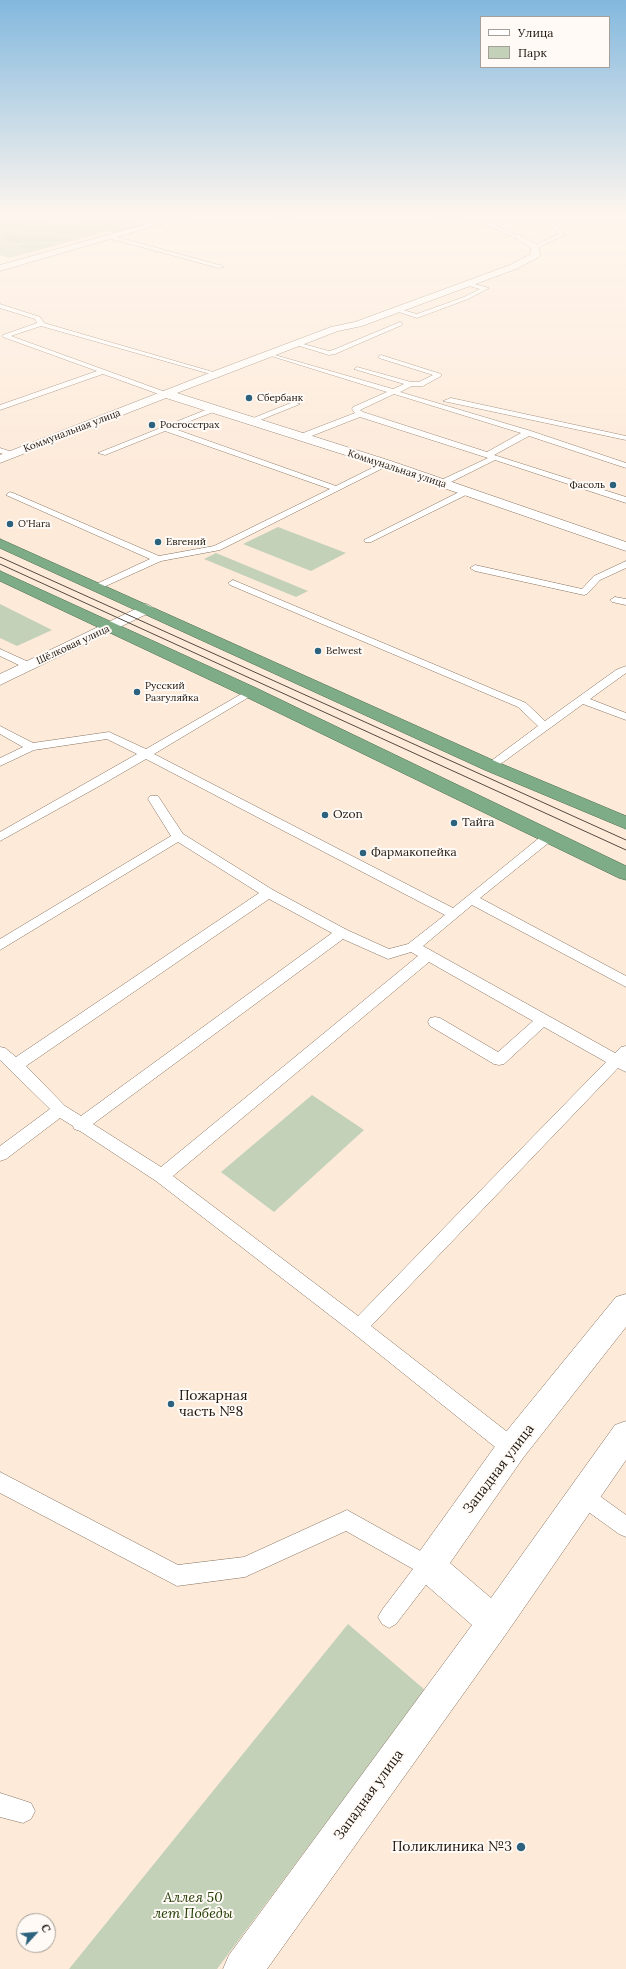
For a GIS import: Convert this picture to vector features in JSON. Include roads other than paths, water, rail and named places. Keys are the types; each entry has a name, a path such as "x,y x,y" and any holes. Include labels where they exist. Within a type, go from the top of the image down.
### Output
{"highway":[{"path":"0,543 491,766 626,823"},
{"path":"0,575 250,692 626,874"}],"street":[{"name":"Коммунальная улица","path":"0,459 335,329 358,324 410,305"},
{"name":"Коммунальная улица","path":"167,394 387,464 626,547"},
{"name":"Шёлковая улица","path":"0,680 146,609"},
{"name":"Западная улица","path":"428,1566 512,1448 626,1306"},
{"name":"Западная улица","path":"243,1969 494,1622 626,1434"},
{"path":"428,1566 494,1622"}],"lane":[{"path":"396,310 417,316 447,305"},
{"path":"0,306 38,318 41,324"},
{"path":"167,394 101,372 5,336 41,324 216,374"},
{"path":"296,344 329,353 335,352 400,324"},
{"path":"270,354 437,404 626,466"},
{"path":"357,369 411,384 420,384 439,375 381,357"},
{"path":"0,408 101,372"},
{"path":"411,384 356,409 360,414 626,500"},
{"path":"437,404 450,400 626,438"},
{"path":"250,421 296,404"},
{"path":"102,453 213,409"},
{"path":"301,437 360,414"},
{"path":"164,428 337,489"},
{"path":"442,483 491,456 528,433"},
{"path":"0,450 12,455"},
{"path":"97,587 158,559 217,548 387,464"},
{"path":"368,540 465,492"},
{"path":"10,494 158,559"},
{"path":"475,568 584,592 597,578 626,564"},
{"path":"233,583 522,705 544,726"},
{"path":"615,600 626,602"},
{"path":"0,652 29,666"},
{"path":"491,766 581,699 626,669"},
{"path":"0,837 146,754 250,692"},
{"path":"581,699 626,717"},
{"path":"0,729 31,747"},
{"path":"0,764 31,747 109,735 454,914"},
{"path":"154,799 178,837 268,893 342,933 388,954 412,947 548,837"},
{"path":"0,945 178,837"},
{"path":"16,1065 268,893"},
{"path":"471,899 626,982"},
{"path":"80,1125 342,933"},
{"path":"359,1327 623,1059 543,1020 412,947"},
{"path":"162,1176 428,955"},
{"path":"435,1022 499,1060 543,1020"},
{"path":"0,1052 16,1065 60,1110 80,1125 162,1176 359,1327 512,1448"},
{"path":"0,1155 60,1110"},
{"path":"0,1482 177,1576 245,1567 347,1520 428,1566 389,1617"},
{"path":"583,1496 626,1527"},
{"path":"0,1805 23,1811"}],"tram line":[{"path":"0,557 626,840"},
{"path":"0,564 626,850"}],"place":[{"name":"Сбербанк","path":"249,398"},
{"name":"Росгосстрах","path":"152,425"},
{"name":"Фасоль","path":"613,485"},
{"name":"O'Hara","path":"10,524"},
{"name":"Евгений","path":"158,542"},
{"name":"Belwest","path":"318,651"},
{"name":"Русский Разгуляйка","path":"137,692"},
{"name":"Ozon","path":"325,815"},
{"name":"Тайга","path":"454,823"},
{"name":"Фармакопейка","path":"363,853"},
{"name":"Пожарная часть №8","path":"171,1404"},
{"name":"Поликлиника №3","path":"521,1847"}],"park label":[{"name":"Аллея 50 лет Победы","path":"193,1906"}]}
